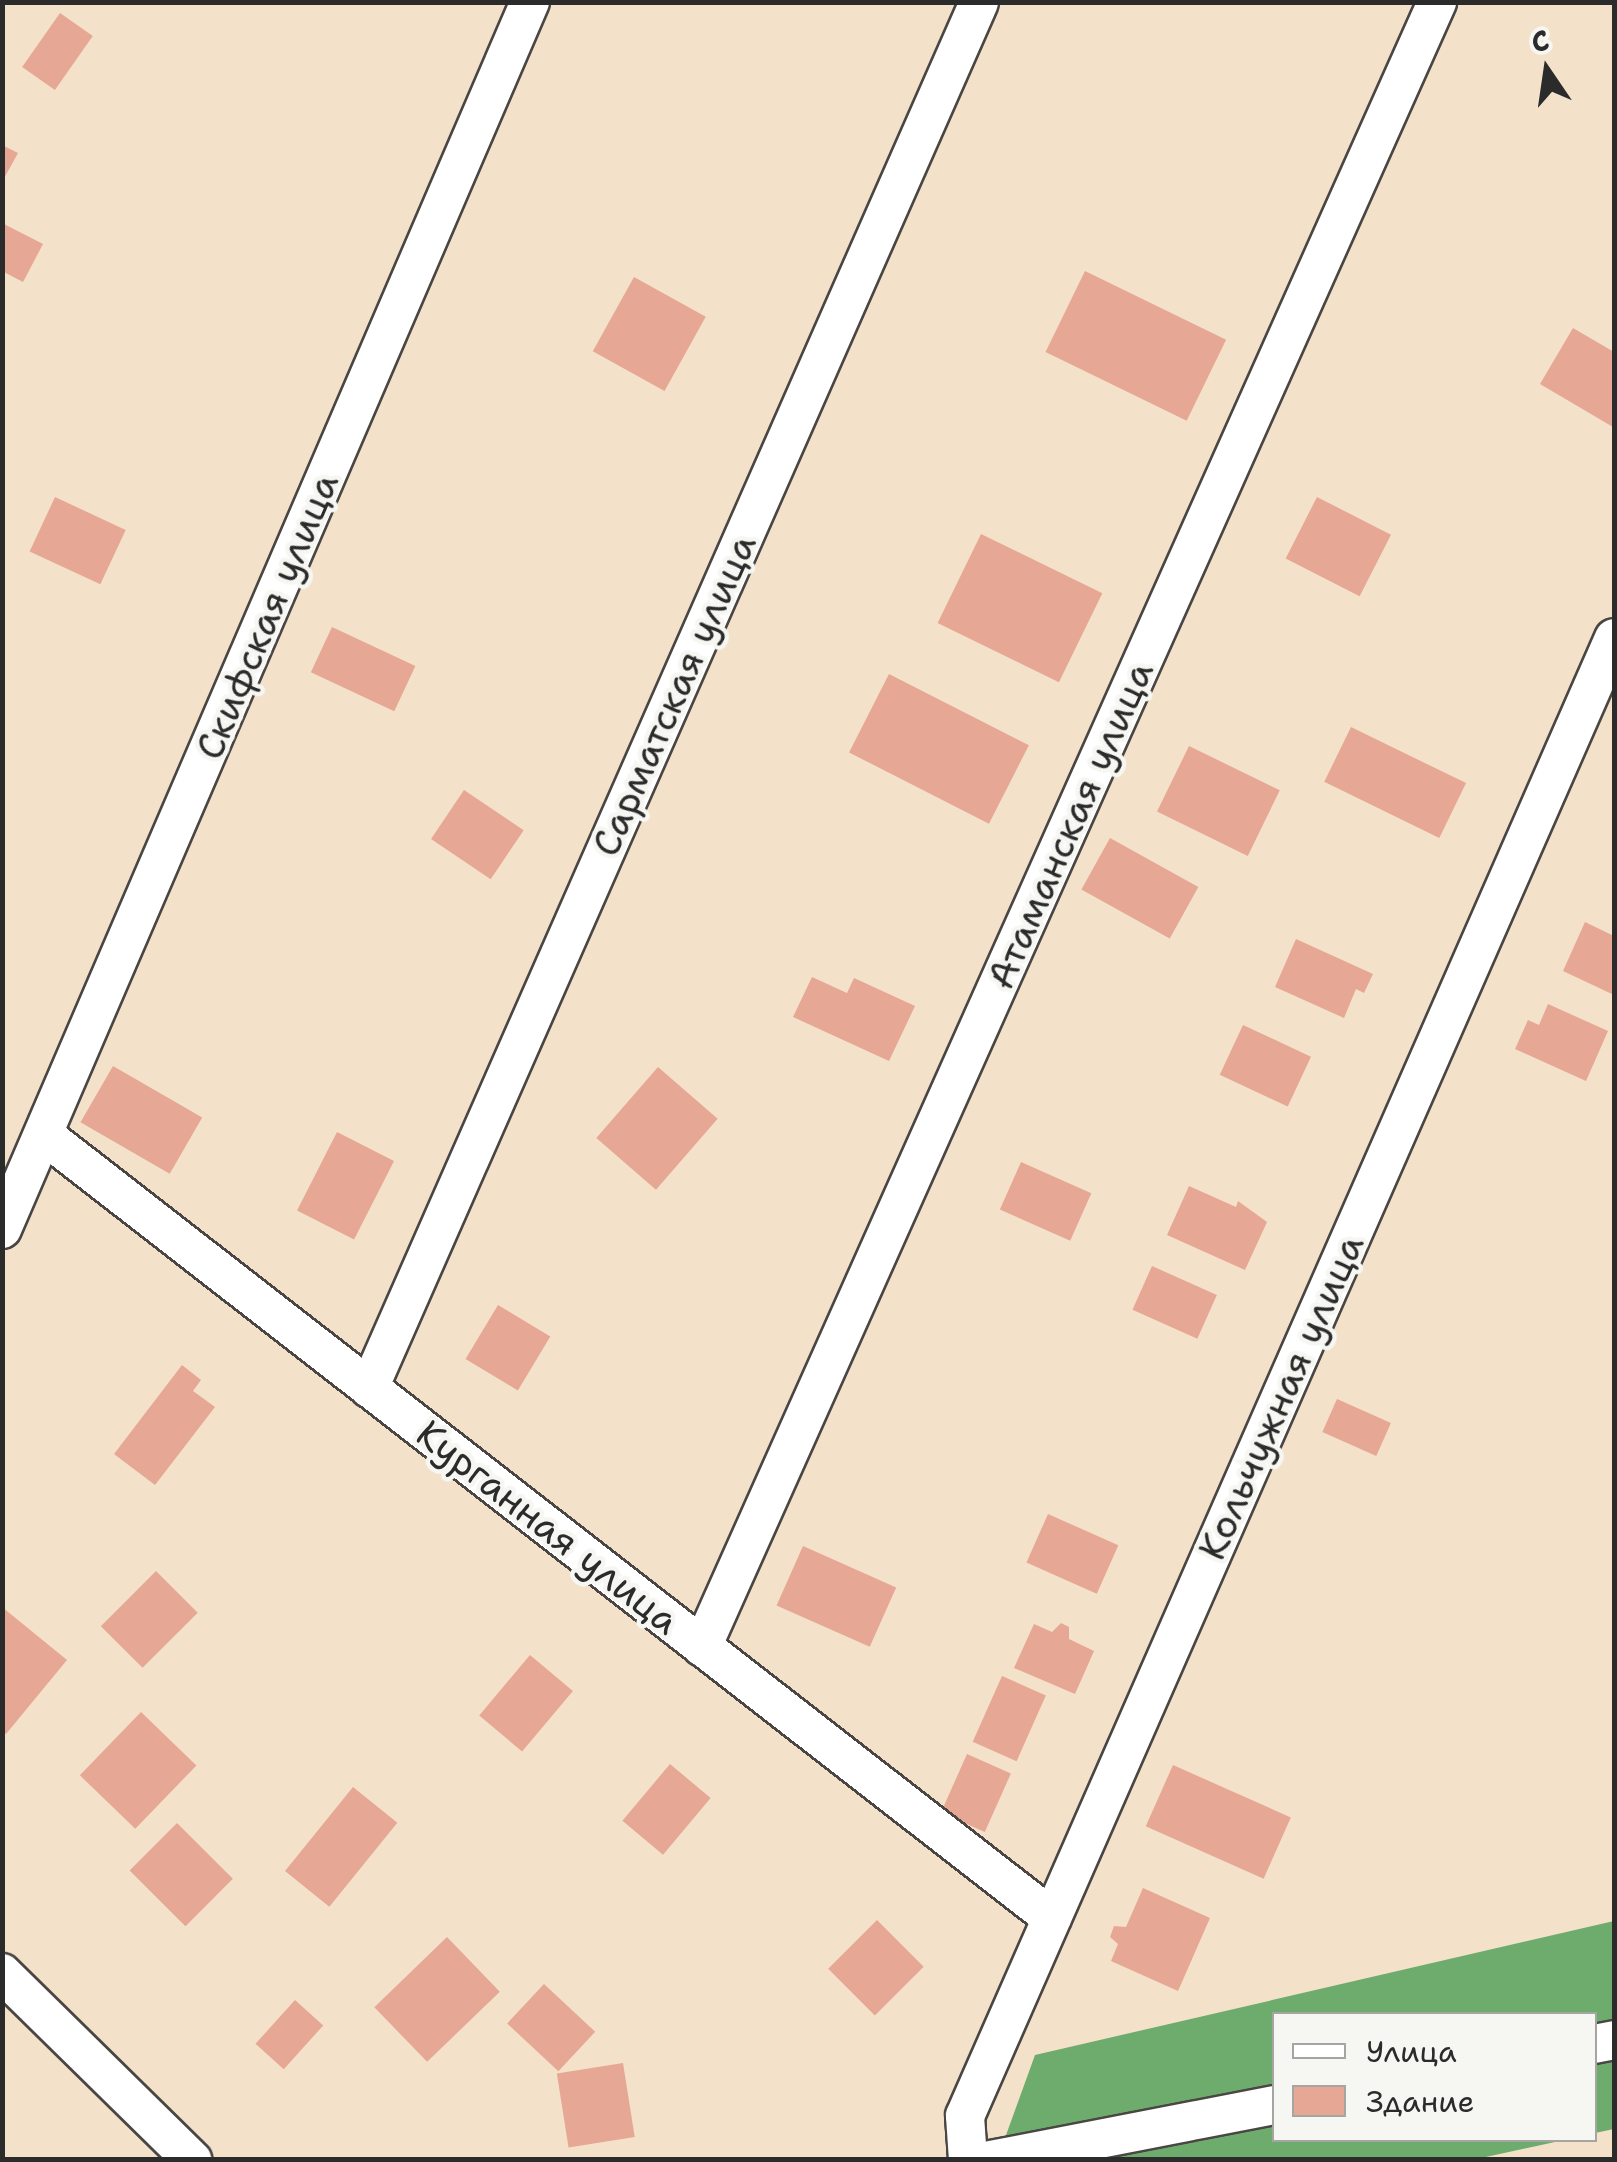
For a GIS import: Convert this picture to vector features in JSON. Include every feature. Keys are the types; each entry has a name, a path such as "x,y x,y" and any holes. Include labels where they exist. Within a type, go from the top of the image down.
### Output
{"street":[{"name":"Скифская улица","path":"2,1229 530,2"},
{"name":"Сарматская улица","path":"370,1388 979,2"},
{"name":"Атаманская улица","path":"702,1647 1437,2"},
{"name":"Кольчужная улица","path":"968,2160 965,2116 1614,638"},
{"name":"Курганная улица","path":"44,1135 1052,1918"},
{"path":"2,1973 187,2157"},
{"path":"990,2160 1272,2105"}],"green space":[{"path":"1614,1921 1614,2129 1597,2133 1597,2012 1272,2012 1272,2142 1555,2142 1472,2160 997,2160 1035,2055"}],"building":[{"path":"60,13 93,36 55,90 22,67"},
{"path":"2,145 18,153 2,182"},
{"path":"2,223 43,244 23,282 2,271"},
{"path":"1085,271 1226,340 1187,421 1046,352"},
{"path":"634,277 706,317 665,391 593,351"},
{"path":"1573,328 1614,352 1613,427 1540,384"},
{"path":"55,497 126,530 100,584 30,551"},
{"path":"1317,497 1391,535 1360,596 1286,558"},
{"path":"981,534 1102,593 1059,682 938,623"},
{"path":"332,627 415,666 394,711 311,672"},
{"path":"889,674 1029,745 989,824 849,752"},
{"path":"1351,727 1466,783 1439,838 1324,782"},
{"path":"1189,746 1280,790 1248,856 1157,812"},
{"path":"464,790 524,830 491,879 431,839"},
{"path":"1110,838 1198,887 1170,939 1081,890"},
{"path":"1585,922 1614,936 1614,995 1563,971"},
{"path":"1296,939 1373,974 1364,993 1356,989 1344,1018 1275,987"},
{"path":"812,977 847,993 854,978 915,1006 889,1061 793,1017"},
{"path":"1548,1004 1608,1031 1586,1081 1515,1049 1528,1020 1539,1025"},
{"path":"1243,1025 1311,1057 1288,1107 1220,1075"},
{"path":"113,1066 202,1118 170,1174 80,1122"},
{"path":"658,1067 718,1119 656,1190 596,1138"},
{"path":"337,1132 394,1161 354,1239 297,1210"},
{"path":"1021,1162 1091,1193 1070,1241 1000,1210"},
{"path":"1189,1186 1236,1207 1238,1201 1267,1222 1245,1270 1167,1235"},
{"path":"1152,1266 1217,1295 1197,1339 1132,1310"},
{"path":"498,1305 550,1336 518,1390 466,1359"},
{"path":"182,1365 201,1380 193,1391 215,1407 155,1485 114,1454"},
{"path":"1337,1399 1391,1423 1376,1456 1322,1432"},
{"path":"1048,1514 1118,1545 1097,1594 1026,1562"},
{"path":"803,1546 896,1587 870,1647 777,1605"},
{"path":"156,1571 198,1613 143,1668 101,1626"},
{"path":"2,1607 67,1660 6,1734 2,1731"},
{"path":"1061,1623 1069,1627 1069,1639 1094,1651 1075,1694 1014,1668 1034,1624 1052,1632"},
{"path":"530,1655 573,1691 522,1752 479,1716"},
{"path":"1002,1676 1046,1696 1017,1761 973,1742"},
{"path":"141,1712 196,1765 135,1829 80,1775"},
{"path":"967,1754 1011,1774 985,1832 941,1812"},
{"path":"670,1764 711,1798 663,1855 622,1821"},
{"path":"1173,1765 1291,1817 1264,1879 1146,1826"},
{"path":"353,1787 397,1823 329,1907 285,1871"},
{"path":"177,1823 233,1879 185,1926 130,1870"},
{"path":"1143,1888 1210,1918 1178,1991 1111,1961 1118,1944 1110,1937 1114,1926 1126,1927"},
{"path":"877,1920 924,1967 875,2015 828,1969"},
{"path":"447,1937 500,1992 427,2062 374,2007"},
{"path":"544,1984 595,2032 558,2071 507,2023"},
{"path":"295,2000 323,2025 284,2069 256,2044"},
{"path":"623,2063 635,2137 569,2148 557,2073"}]}
